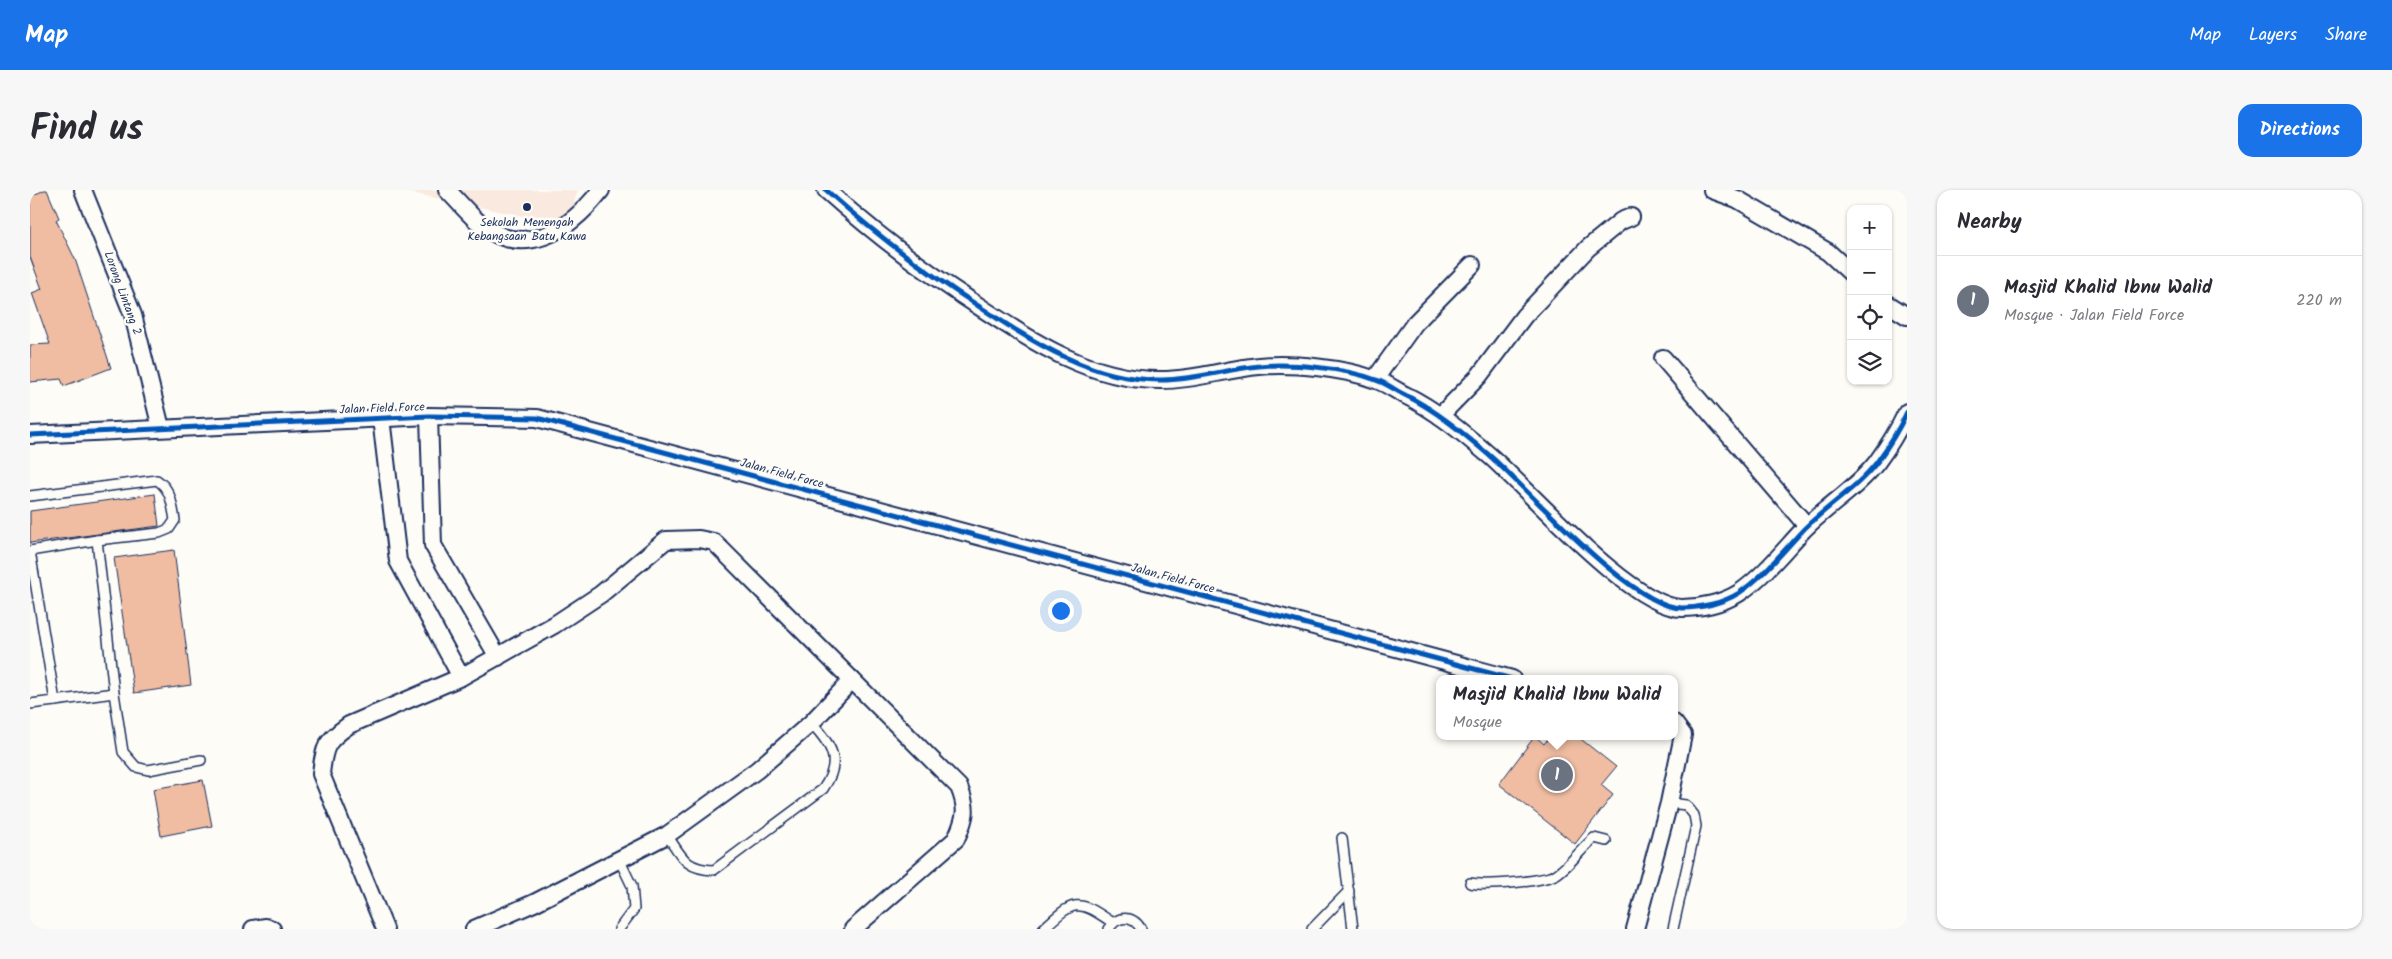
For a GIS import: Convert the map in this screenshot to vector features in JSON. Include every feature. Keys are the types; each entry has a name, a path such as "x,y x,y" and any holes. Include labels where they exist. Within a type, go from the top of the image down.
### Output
{"street":[{"name":"Lorong Lintang 2","path":"83,190 133,315 161,428"},
{"path":"447,190 478,222 511,239 544,238 567,225 589,206 601,190"},
{"path":"826,190 858,219 934,277 1050,352 1096,370 1129,377 1162,380 1260,366 1295,366 1333,370 1375,379 1418,401 1440,416 1491,457 1599,559 1644,595 1679,608 1719,602 1739,593 1875,464 1907,412"},
{"path":"1712,190 1740,195 1828,252 1847,269"},
{"path":"1440,416 1479,376 1524,316 1588,248 1621,221 1631,216"},
{"path":"1375,379 1415,323 1472,265"},
{"path":"1892,307 1907,316"},
{"path":"1663,358 1808,526"},
{"name":"Jalan Field Force","path":"30,435 429,416 537,418 1497,675"},
{"path":"429,416 433,545 498,657"},
{"path":"381,418 398,561 461,678"},
{"path":"385,929 321,774 324,750 334,735 349,724 461,678 554,625 601,594 666,540 699,538 714,542 960,786 966,805 963,823 956,839 853,929"},
{"path":"474,929 620,861 667,835 711,801 757,770 811,724 852,680"},
{"path":"1635,929 1669,803 1683,735 1678,728"},
{"path":"252,929 266,927 272,929"}],"lane":[{"path":"30,496 157,480 165,485 172,501 174,520 169,529 159,533 97,540 30,551 55,701"},
{"path":"97,540 114,693 123,752 136,767 148,770 201,760"},
{"path":"30,704 114,693"},
{"path":"667,835 687,864 700,870 714,870 823,789 834,770 832,754 822,735 811,724"},
{"path":"1669,803 1686,805 1694,815 1696,826 1673,929"},
{"path":"1342,838 1350,891 1353,929"},
{"path":"1470,883 1480,885 1528,881 1556,875 1594,838 1606,841"},
{"path":"619,929 634,909 632,886 620,861"},
{"path":"1312,929 1350,891"},
{"path":"1042,929 1067,907 1082,904 1089,906 1111,926 1128,918 1137,923 1141,929"}],"shaded area":[{"name":"Sekolah Menengah Kebangsaan Batu Kawa","path":"397,190 578,190 567,225"}],"building":[{"path":"47,190 59,218 56,220 75,259 111,368 64,386 61,379 30,382 30,345 50,344 32,293 42,289 30,257 30,197"},
{"path":"155,494 159,526 30,543 30,511"},
{"path":"174,550 191,685 134,693 114,558"},
{"path":"1532,740 1540,740 1544,744 1547,740 1582,740 1616,767 1601,785 1613,795 1575,844 1499,784"},
{"path":"203,780 212,826 161,836 153,789"}],"cycle path":[{"path":"826,190 899,250 957,292 1042,345 1064,357 1087,366 1111,374 1136,379 1162,380 1174,380 1259,366 1302,366 1349,372 1383,383 1428,408 1470,439 1582,545 1636,589 1661,603 1682,608 1704,606 1726,600 1757,579 1804,529 1870,471 1889,444 1907,412"},
{"path":"30,435 429,416 537,418 1497,675"}],"place":[{"name":"Sekolah Menengah Kebangsaan Batu Kawa","path":"527,207"},
{"name":"Masjid Khalid Ibnu Walid","path":"1557,775"}]}
